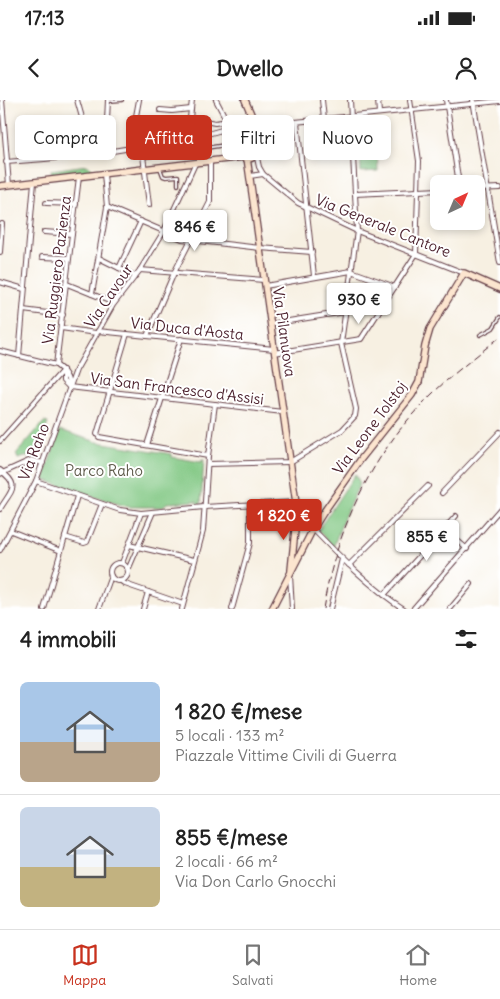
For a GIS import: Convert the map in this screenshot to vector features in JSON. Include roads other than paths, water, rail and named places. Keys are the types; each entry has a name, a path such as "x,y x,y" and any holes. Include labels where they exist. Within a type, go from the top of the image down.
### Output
{"street":[{"path":"2,100 9,185"},
{"path":"77,100 81,115"},
{"path":"136,115 139,100"},
{"path":"190,115 192,100"},
{"path":"216,100 225,115"},
{"path":"246,100 252,115"},
{"path":"322,100 324,115"},
{"path":"350,100 351,115"},
{"path":"378,100 379,113"},
{"path":"410,100 419,161 416,254"},
{"path":"446,100 458,175"},
{"path":"107,115 108,101"},
{"path":"360,115 474,102 500,101"},
{"path":"474,102 500,263"},
{"path":"160,110 172,111 191,108"},
{"path":"294,123 304,121"},
{"path":"298,122 314,276"},
{"path":"0,160 25,160"},
{"path":"143,160 149,205"},
{"path":"0,186 223,160"},
{"name":"Via Pilanuova","path":"246,160 297,510 290,575"},
{"path":"250,176 263,174 258,160"},
{"path":"208,464 290,462 342,430 355,416 356,409 341,343 357,231 354,160"},
{"path":"148,336 174,273 210,202 210,162"},
{"name":"Via Cavour","path":"70,388 76,370 97,332 114,304 140,270 164,231 195,164"},
{"path":"92,294 107,206 104,174"},
{"name":"Via Generale Cantore","path":"263,174 308,209 357,231 464,273 500,290"},
{"name":"Via Ruggiero Pazienza","path":"56,365 79,177"},
{"path":"19,356 34,182"},
{"path":"485,189 500,188"},
{"path":"356,194 430,190"},
{"path":"46,203 76,204"},
{"path":"107,206 182,239 312,252"},
{"path":"119,268 142,221"},
{"path":"0,252 2,224"},
{"path":"44,232 72,234"},
{"name":"Via Duca d'Aosta","path":"61,328 274,351 362,339 416,254"},
{"path":"42,257 69,258"},
{"path":"98,258 135,276"},
{"path":"140,270 264,283 351,271 395,287"},
{"name":"Via Leone Tolstoj","path":"272,609 323,513 361,459 412,395 419,382 430,329 464,273"},
{"path":"0,282 24,289"},
{"path":"66,284 114,304"},
{"path":"23,310 63,315"},
{"path":"270,324 345,312"},
{"path":"127,334 98,435 208,456"},
{"path":"147,445 181,340"},
{"path":"0,351 56,365 63,370 76,370"},
{"path":"63,370 63,381 70,388"},
{"path":"0,442 63,370"},
{"name":"Via San Francesco d'Assisi","path":"70,388 283,412"},
{"name":"Via Raho","path":"0,550 36,481 70,388"},
{"path":"182,609 203,531 208,456 215,404"},
{"path":"442,493 500,432"},
{"path":"0,509 13,485 12,481 1,471 31,460 43,463"},
{"path":"36,481 120,510 141,513 204,507 296,502"},
{"path":"349,565 428,486"},
{"path":"44,609 77,496"},
{"path":"65,537 84,543 87,542 102,504"},
{"path":"232,609 250,543 250,504"},
{"path":"413,609 500,509"},
{"path":"297,510 305,521 342,559 384,595 404,609"},
{"path":"122,563 113,565 110,570 111,576 115,581 121,581 128,576 128,570 153,512"},
{"path":"122,563 141,513"},
{"path":"384,595 456,516"},
{"path":"444,529 467,549"},
{"path":"11,531 61,551"},
{"path":"129,545 194,560"},
{"path":"330,609 342,559"},
{"path":"122,563 128,570"},
{"path":"290,575 292,609"},
{"path":"99,609 111,576"},
{"path":"121,581 124,584 183,604"},
{"path":"450,609 471,584"},
{"path":"143,609 148,592"}],"lane":[{"path":"108,101 122,100"},
{"path":"160,168 162,176 178,176 178,186"},
{"path":"480,334 493,328 500,317"},
{"path":"297,510 309,518 323,513"},
{"path":"296,526 300,521 305,521"}],"railway":[{"path":"323,609 329,580 346,525 371,472 404,424 424,402 461,368 500,337"}],"park label":[{"name":"Parco Raho","path":"104,471"}]}
